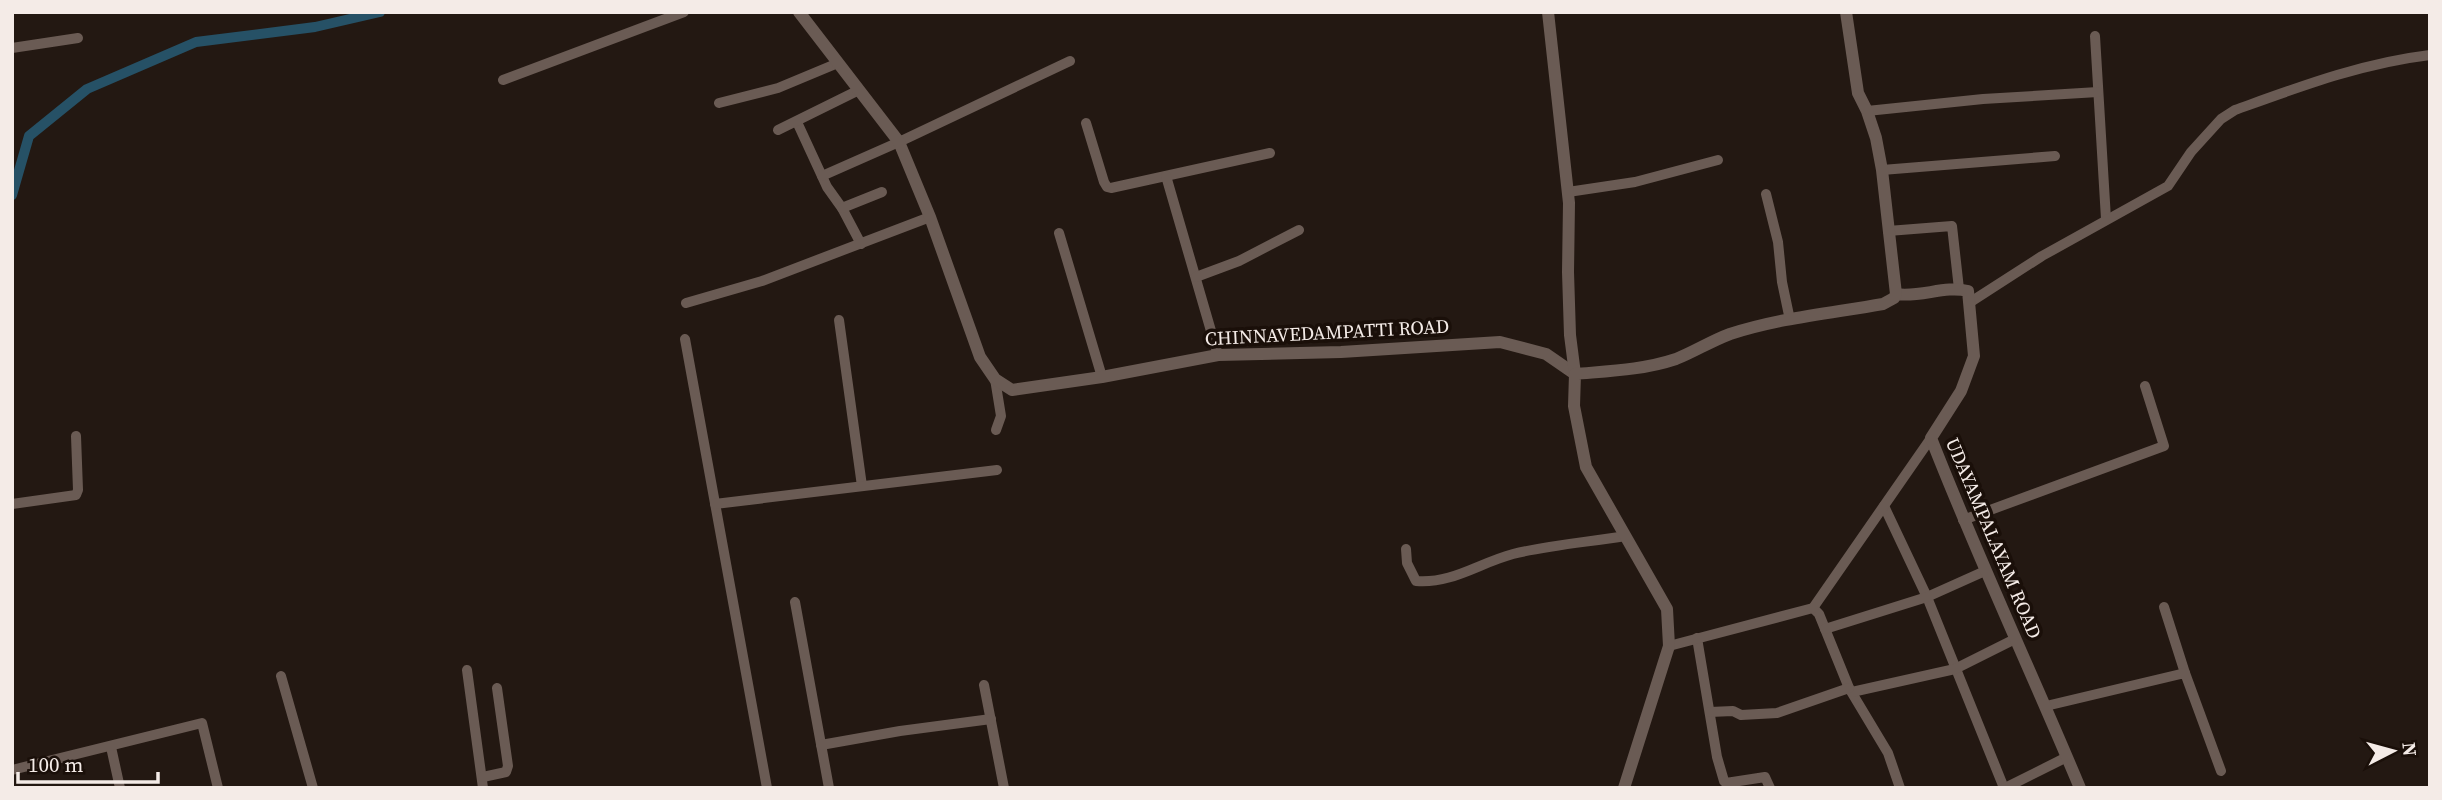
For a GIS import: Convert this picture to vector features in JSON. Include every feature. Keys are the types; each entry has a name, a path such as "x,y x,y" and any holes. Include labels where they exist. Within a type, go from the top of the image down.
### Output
{"street":[{"path":"503,80 684,12"},
{"path":"799,12 900,142 980,357 995,379 1001,416 996,430"},
{"path":"1548,12 1568,192 1569,310 1575,374 1574,406 1586,467 1667,609 1669,646 1624,788"},
{"path":"1846,12 1858,93 1876,138 1882,170 1896,295"},
{"path":"2095,36 2106,219"},
{"path":"12,48 78,38"},
{"path":"1575,374 1656,365 1679,358 1731,334 1790,320 1883,304 1896,295 1910,296 1959,289 1968,291 1969,303 2042,256 2168,186 2191,152 2221,119 2235,110 2354,69 2392,59 2430,55"},
{"path":"822,176 1070,61"},
{"path":"719,103 778,88 838,63"},
{"path":"778,130 859,90"},
{"path":"1867,111 1983,99 2098,92"},
{"path":"797,122 822,176 861,244"},
{"path":"1086,123 1107,187 1111,188 1270,153"},
{"path":"1882,170 2055,156"},
{"path":"1568,192 1635,183 1718,160"},
{"path":"1167,176 1218,355"},
{"path":"842,208 881,192"},
{"path":"1766,194 1778,242 1782,282 1790,320"},
{"path":"686,303 762,281 930,217"},
{"path":"1888,231 1952,226 1959,289"},
{"path":"1196,277 1240,261 1299,230"},
{"path":"1059,233 1102,377"},
{"name":"UDAYAMPALAYAM ROAD","path":"1969,303 1974,356 1961,391 1931,438 1963,520 2080,788"},
{"path":"839,320 862,486"},
{"path":"685,339 767,788"},
{"name":"CHINNAVEDAMPATTI ROAD","path":"995,379 1012,390 1102,377 1218,355 1341,352 1500,342 1546,355 1575,374"},
{"path":"1963,520 2164,446 2145,386"},
{"path":"12,504 76,495 76,436"},
{"path":"1669,646 1813,608 1931,438"},
{"path":"715,504 998,470"},
{"path":"1884,506 1927,597 2004,788 2067,757"},
{"path":"1406,549 1407,563 1416,581 1430,582 1448,579 1513,554 1625,536"},
{"path":"1825,629 1927,597 1985,571"},
{"path":"795,602 829,788"},
{"path":"2164,607 2221,771"},
{"path":"1813,608 1819,614 1832,652 1850,690 1888,753 1900,788"},
{"path":"1697,638 1717,757 1724,781 1726,783 1765,777 1770,788"},
{"path":"1710,712 1733,710 1741,715 1777,713 1850,690 1955,669 2015,639"},
{"path":"467,670 483,783 506,772 508,766 497,688"},
{"path":"2046,706 2185,673"},
{"path":"281,676 313,788"},
{"path":"984,685 1004,788"},
{"path":"821,745 991,719"},
{"path":"12,770 202,723 218,788"},
{"path":"111,747 120,788"}],"waterway":[{"path":"12,195 29,136 87,89 196,42 315,27 380,12"}]}
